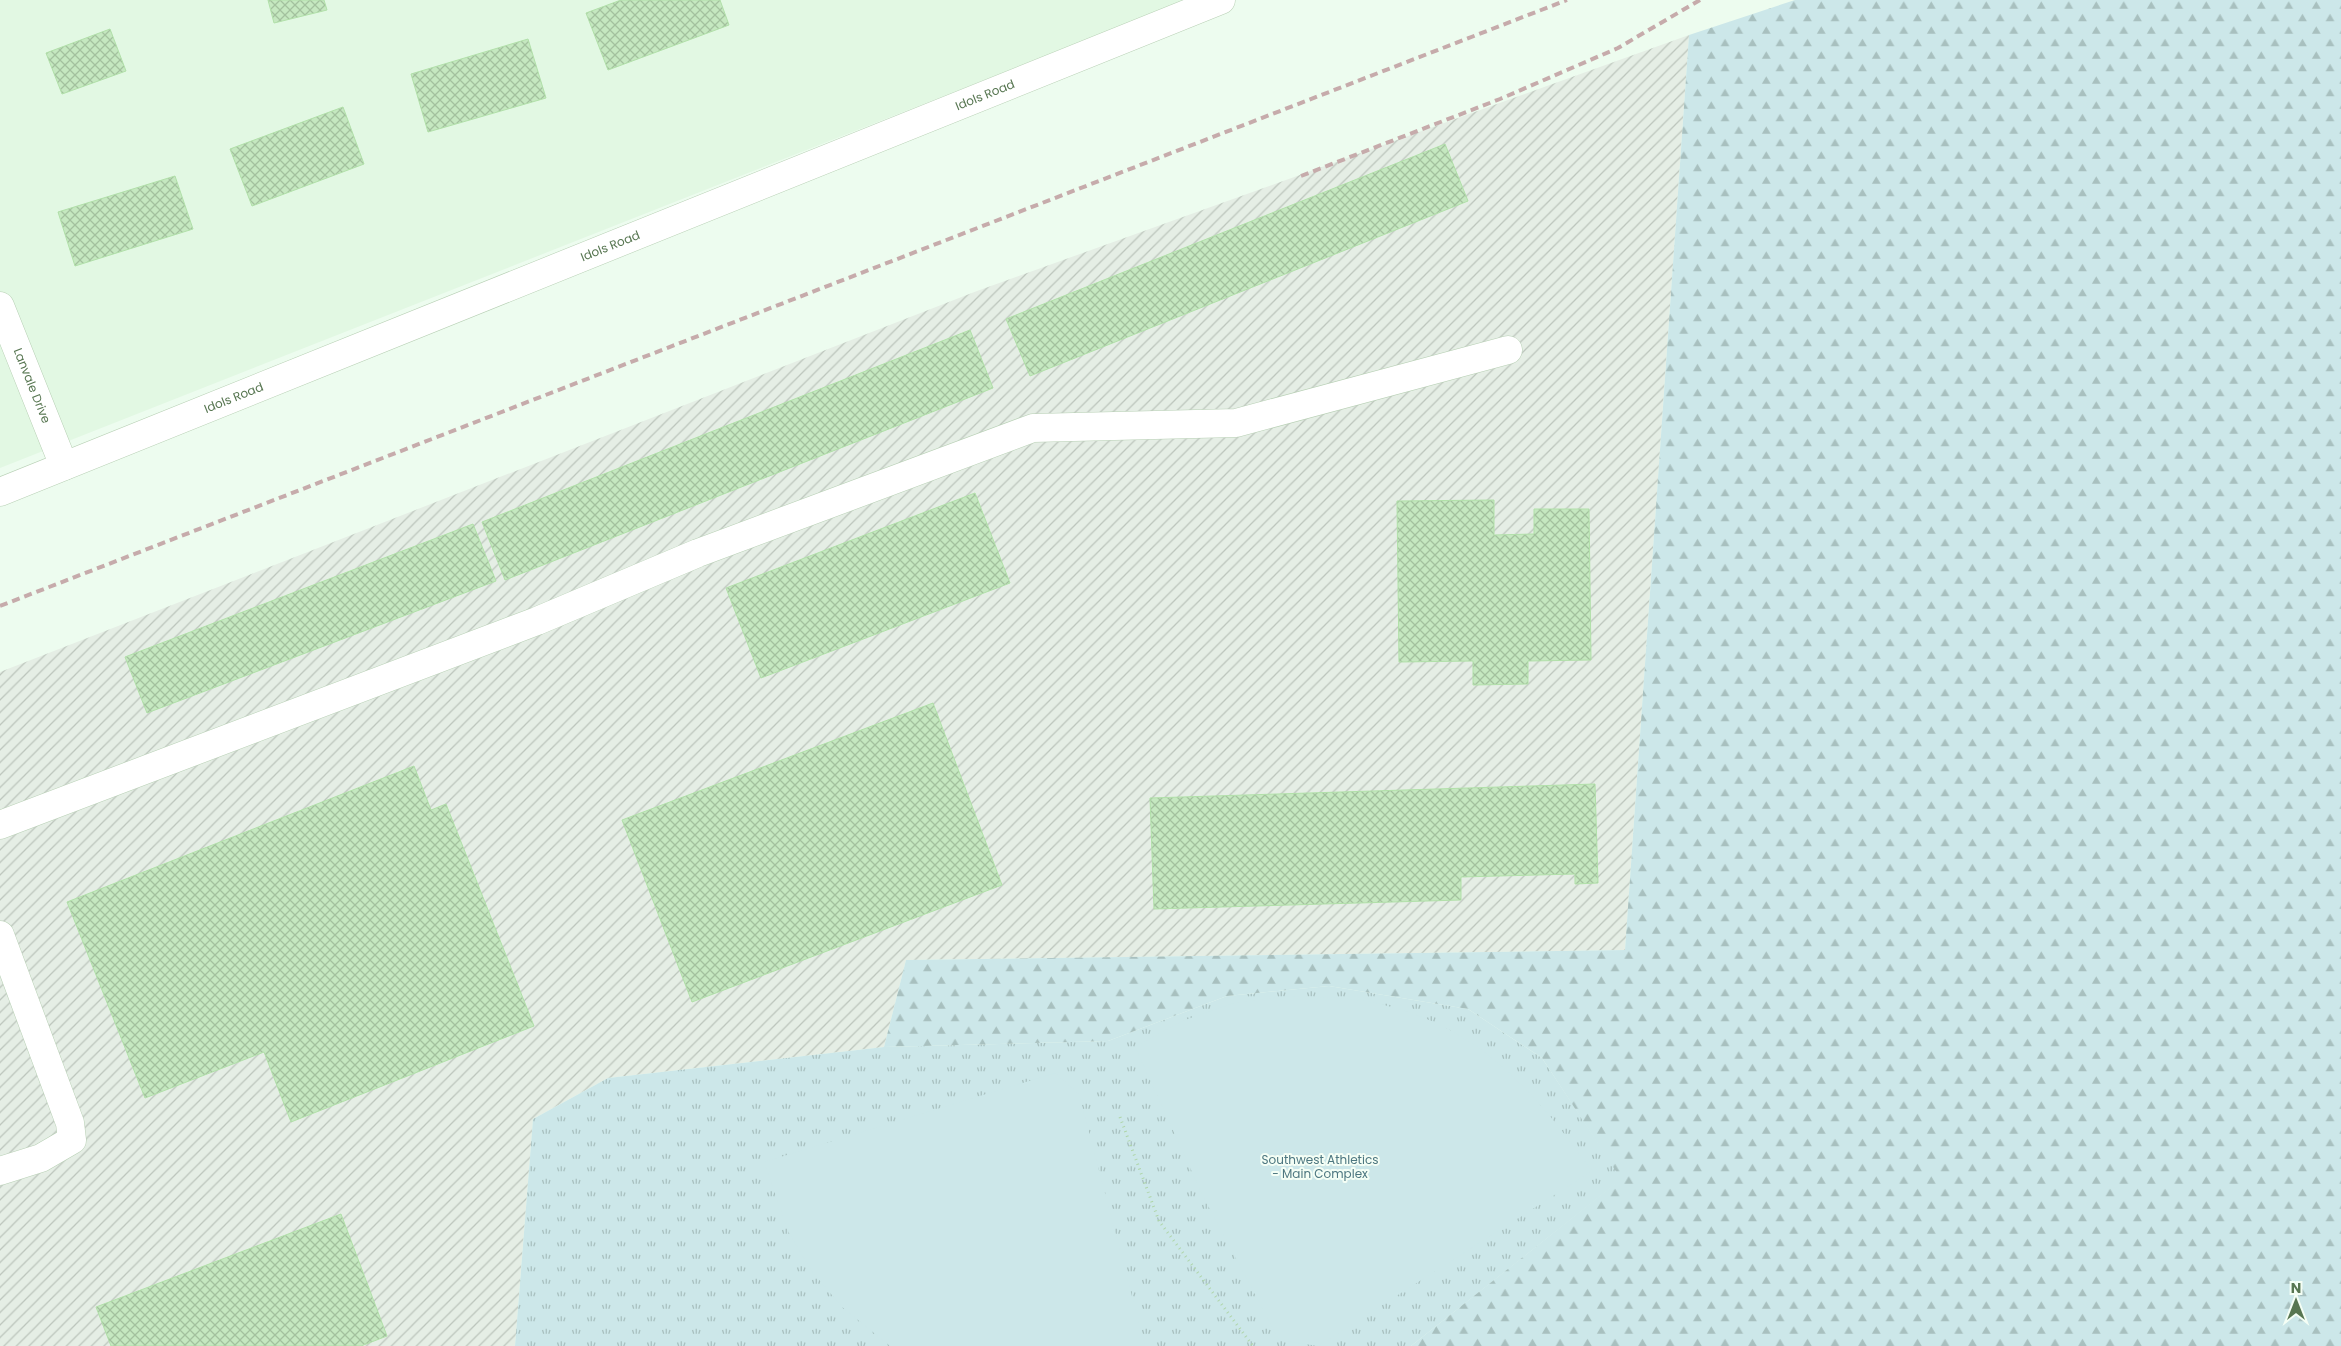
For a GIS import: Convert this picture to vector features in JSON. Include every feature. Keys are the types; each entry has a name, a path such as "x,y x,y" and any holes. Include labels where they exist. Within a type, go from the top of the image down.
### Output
{"street":[{"name":"Idols Road","path":"0,492 1179,7 1221,0"},
{"name":"Lanvale Drive","path":"0,306 64,466"},
{"path":"0,825 537,622 698,553 1033,428 1236,422 1508,350"},
{"path":"0,935 70,1122 72,1140 41,1158 0,1171"}],"path":[{"path":"1120,1118 1159,1221 1253,1346"}],"shaded area":[{"path":"0,0 1187,0 0,468"},
{"path":"1689,35 1625,950 906,960 884,1047 608,1078 533,1119 515,1346 0,1346 0,672 977,291"}],"green space":[{"path":"1795,0 2341,0 2341,1346 1411,1346 1621,1179 1542,1058 1468,1009 1329,986 1227,996 1108,1041 884,1047 906,960 1625,950 1689,35"},
{"name":"Southwest Athletics - Main Complex","path":"1329,986 1468,1009 1542,1058 1622,1179 1411,1346 515,1346 533,1119 608,1078 884,1047 1108,1041 1227,996"},
{"path":"1289,996 1346,999 1380,1004 1415,1015 1447,1029 1476,1046 1502,1066 1549,1115 1592,1171 1318,1346 1279,1340 1203,1196 1135,1047 1182,1021 1234,1003"},
{"path":"1055,1073 1079,1094 1145,1346 890,1346 842,1307 811,1270 789,1233 764,1162"}],"building":[{"path":"268,0 324,0 327,10 274,23"},
{"path":"621,0 720,0 729,25 608,70 586,13"},
{"path":"110,29 126,71 62,94 46,53"},
{"path":"528,39 546,98 428,132 411,74"},
{"path":"343,107 364,164 252,206 230,149"},
{"path":"1445,144 1468,201 1030,376 1006,319"},
{"path":"175,176 193,229 75,266 58,212"},
{"path":"970,330 993,388 505,580 482,522"},
{"path":"975,493 1010,583 761,678 726,588"},
{"path":"1494,500 1494,535 1534,534 1534,509 1589,509 1591,660 1528,661 1528,684 1473,685 1473,661 1399,662 1397,501"},
{"path":"473,524 496,581 147,713 125,657"},
{"path":"933,703 1002,885 692,1002 622,820"},
{"path":"414,766 431,810 446,804 534,1026 291,1122 264,1052 145,1098 67,902"},
{"path":"1595,784 1598,883 1575,884 1575,874 1461,877 1461,900 1154,909 1150,798"},
{"path":"341,1214 387,1336 361,1346 111,1346 96,1307"}],"railway":[{"path":"0,606 1567,0"},
{"path":"1301,176 1500,99 1618,48 1700,0"}]}
